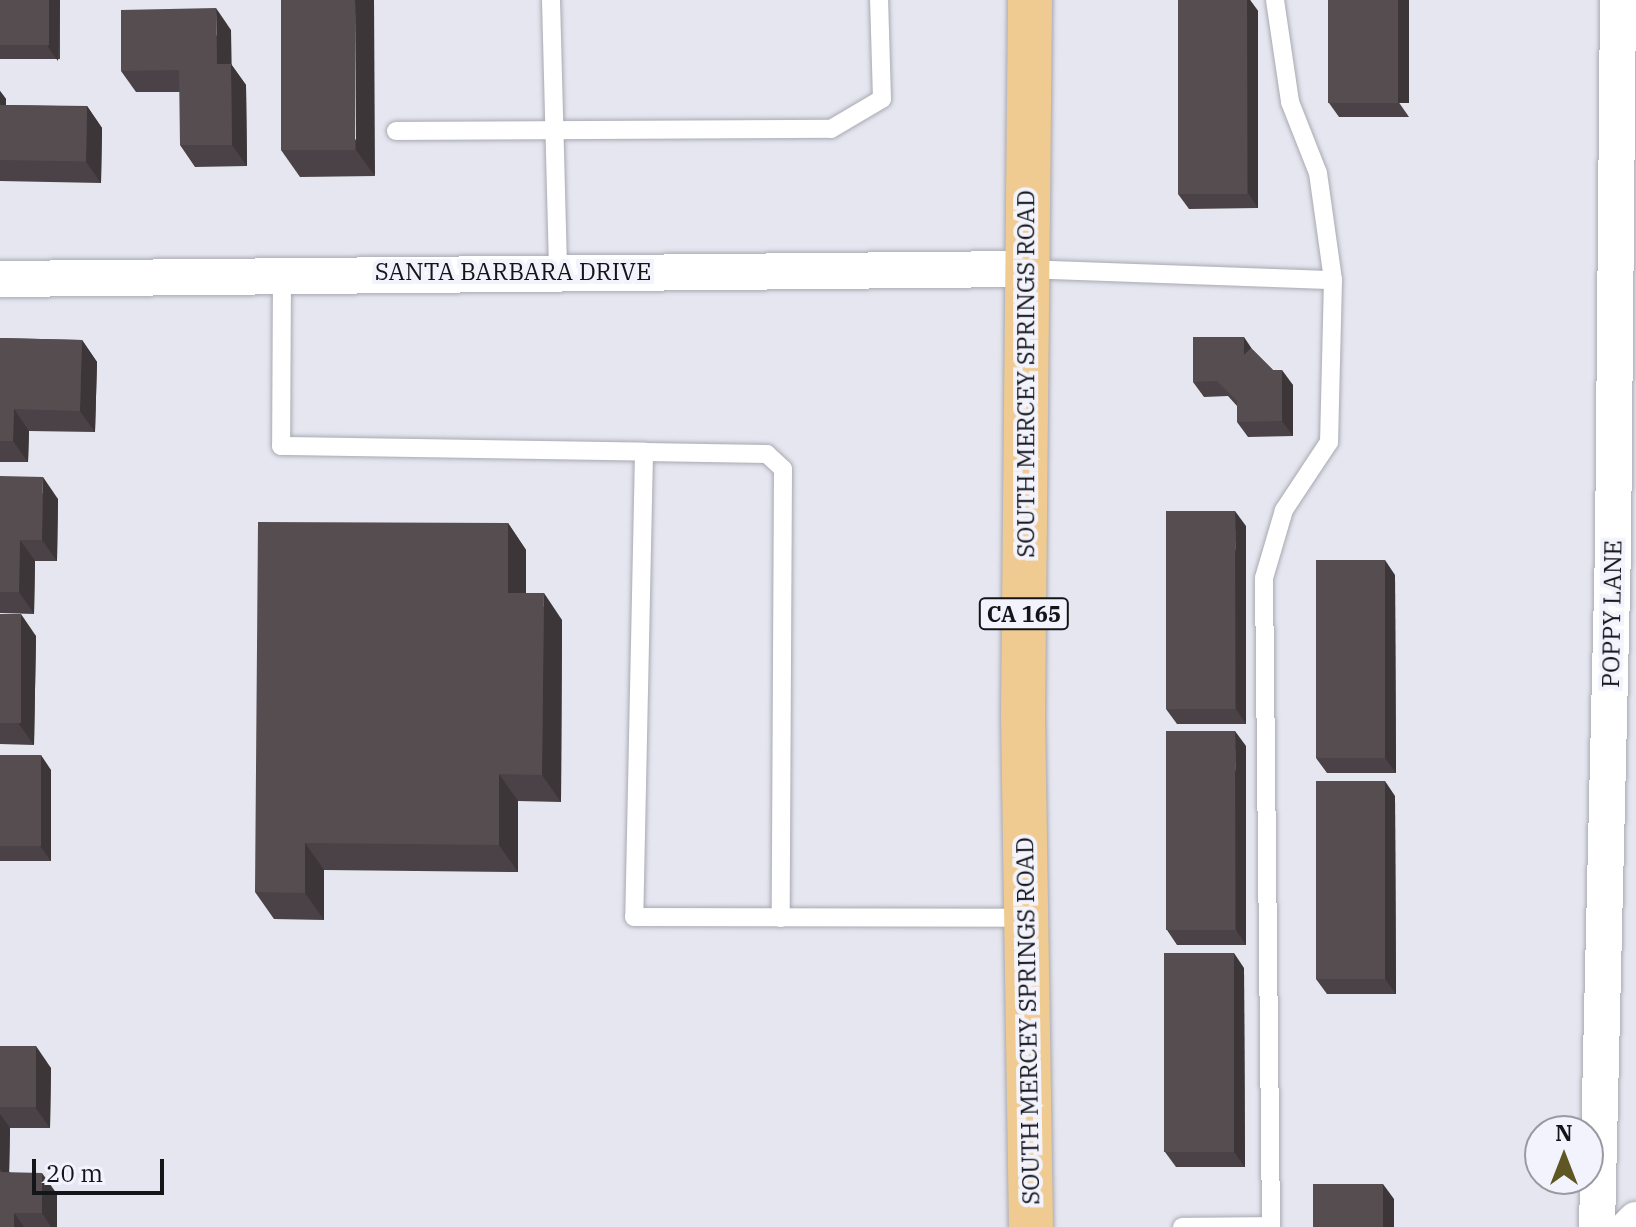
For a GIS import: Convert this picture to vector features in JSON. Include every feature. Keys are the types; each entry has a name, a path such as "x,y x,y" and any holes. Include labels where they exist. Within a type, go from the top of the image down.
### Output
{"main road":[{"name":"SOUTH MERCEY SPRINGS ROAD","path":"1030,0 1026,269 1026,918 1031,1227"}],"street":[{"name":"POPPY LANE","path":"1597,1227 1625,548 1625,220 1618,0"},
{"name":"SANTA BARBARA DRIVE","path":"0,279 282,273 1026,269"},
{"path":"1629,1227 1636,1220"}],"lane":[{"path":"551,0 558,272"},
{"path":"396,131 831,129 882,99 879,0"},
{"path":"1182,1227 1271,1226 1264,578 1284,510 1329,442 1333,280 1318,173 1290,102 1275,0"},
{"path":"1026,269 1333,280"},
{"path":"282,273 281,446 767,454 783,469 781,918"},
{"path":"644,452 634,917 1026,918"}],"building":[{"path":"0,0 49,0 49,45 0,45"},
{"path":"281,0 355,0 355,150 281,150"},
{"path":"1178,0 1247,0 1247,194 1178,194"},
{"path":"1328,0 1398,0 1398,103 1328,103"},
{"path":"216,8 217,64 231,64 232,145 180,145 179,70 121,71 121,10"},
{"path":"0,105 87,107 86,162 0,160"},
{"path":"1193,337 1244,337 1244,355 1251,348 1273,370 1282,370 1282,421 1237,422 1237,401 1217,381 1193,382"},
{"path":"0,338 82,340 80,411 14,409 13,441 0,441"},
{"path":"0,476 43,477 42,540 20,540 19,592 0,592"},
{"path":"1166,511 1235,511 1235,709 1166,709"},
{"path":"258,522 508,523 508,593 544,593 542,775 499,774 499,845 305,843 305,893 255,892"},
{"path":"1316,560 1385,560 1385,758 1316,758"},
{"path":"0,614 21,614 21,723 0,723"},
{"path":"1166,731 1235,731 1235,930 1166,930"},
{"path":"0,755 41,755 41,846 0,846"},
{"path":"1316,781 1385,781 1385,979 1316,979"},
{"path":"1164,953 1234,953 1234,1152 1164,1152"},
{"path":"0,1046 36,1046 36,1107 0,1107"},
{"path":"0,1172 42,1173 42,1213 14,1213 14,1227 0,1227"},
{"path":"1313,1184 1383,1184 1383,1227 1313,1227"}]}
